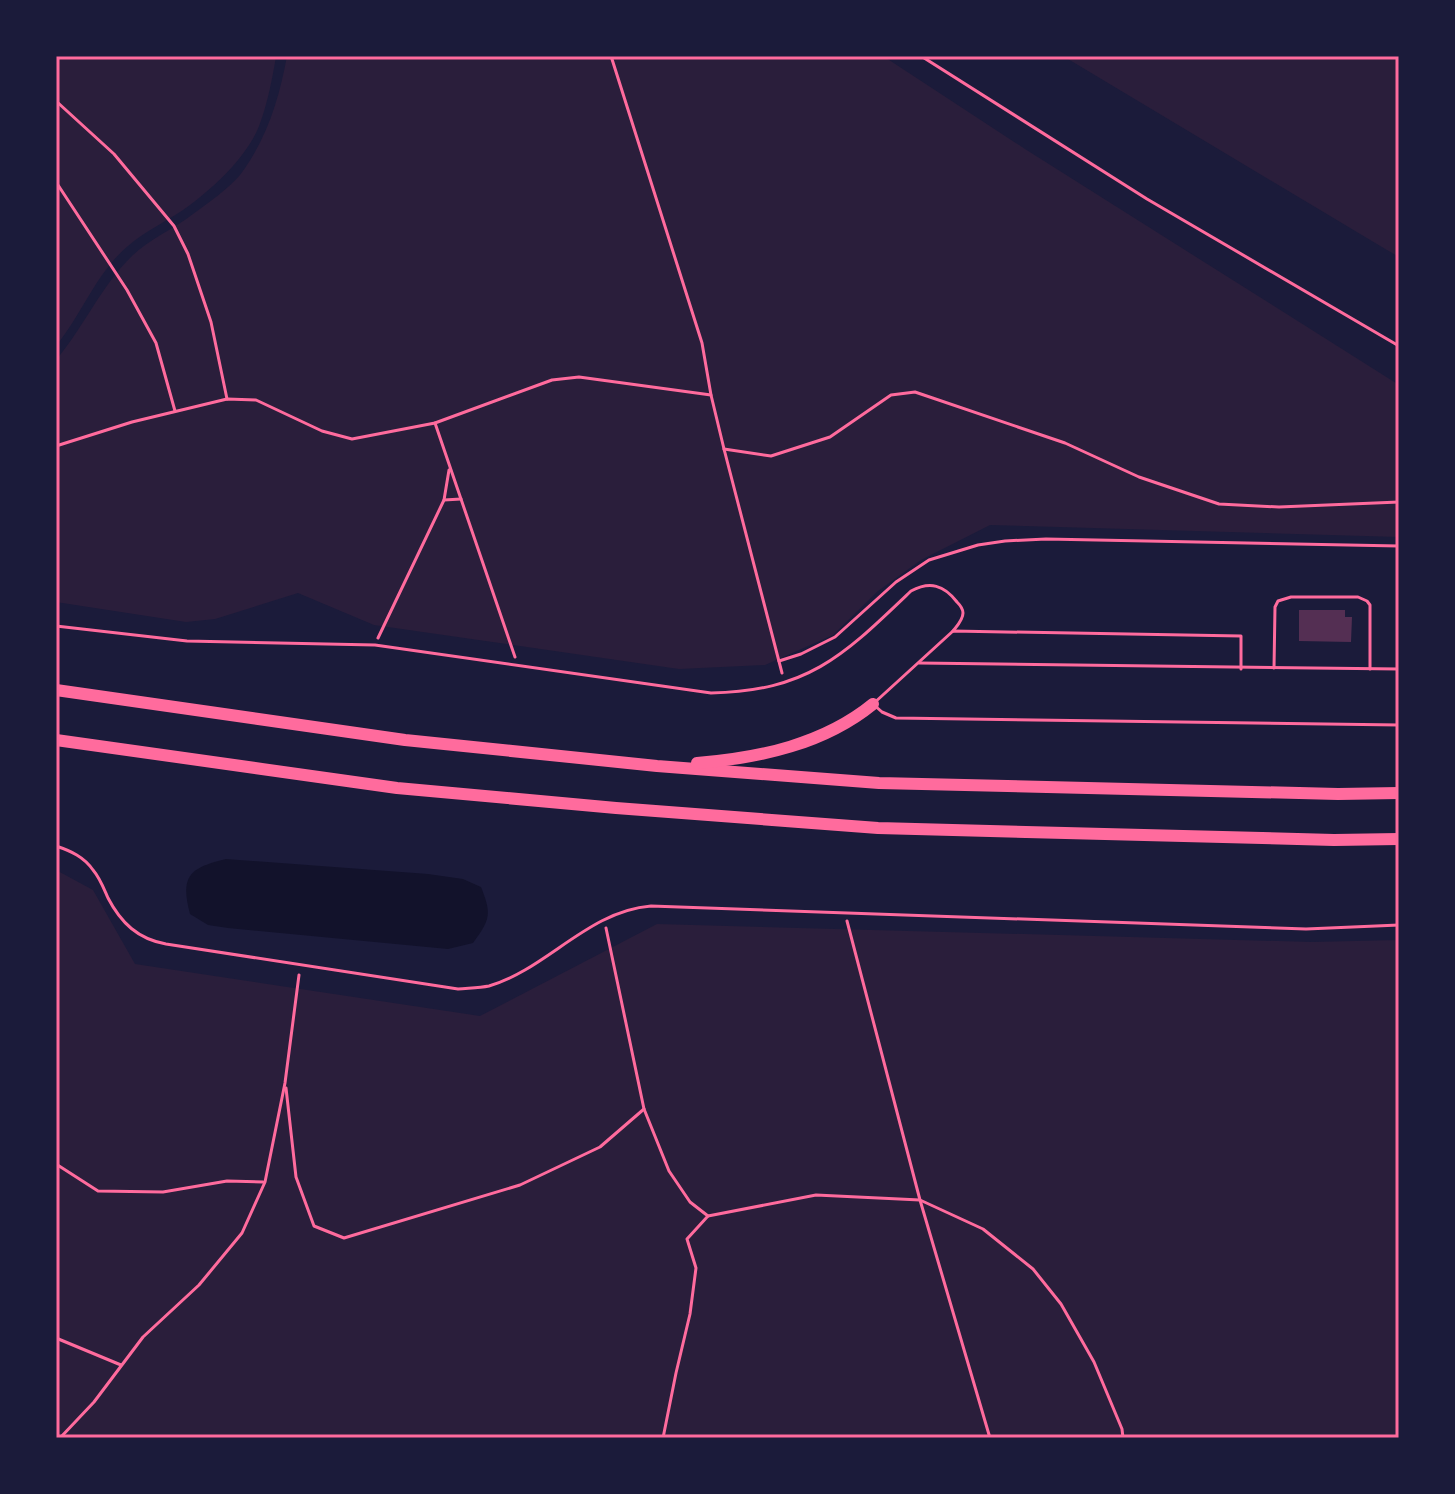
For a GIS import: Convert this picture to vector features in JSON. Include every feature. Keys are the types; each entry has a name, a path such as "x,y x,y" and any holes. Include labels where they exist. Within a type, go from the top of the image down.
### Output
{"highway":[{"path":"56,690 405,740 657,766 879,783 1399,793"},
{"path":"657,766 726,761 786,748 830,732 873,704"},
{"path":"56,740 397,788 878,828 1399,839"}],"lane":[{"path":"56,626 187,641 375,645 711,693 769,687 802,675 832,660 911,591 927,585 943,587 961,606 961,621 873,704 889,716 1399,725"},
{"path":"1274,669 1275,607 1278,601 1291,597 1358,597 1367,601 1370,605 1370,669"},
{"path":"953,631 1241,636 1241,669"},
{"path":"917,663 1398,670"},
{"path":"56,846 86,862 121,920 145,939 458,989 488,986 512,976 604,919 622,911 651,906 1306,929 1399,925"}],"path":[{"path":"611,56 702,343 724,449 779,661 835,637 896,582 929,560 978,545 1046,539 1399,546"},
{"path":"921,56 1147,199 1399,346"},
{"path":"56,101 114,154 174,226 188,254 211,322 227,399"},
{"path":"56,182 127,290 156,343 175,411"},
{"path":"56,446 132,422 227,399 256,400 322,431 352,439 435,423 552,380 579,377 711,395"},
{"path":"724,449 771,456 830,437 891,395 915,392 1065,443 1139,477 1219,504 1279,507 1399,502"},
{"path":"435,423 518,666"},
{"path":"375,645 444,500 449,470"},
{"path":"444,500 461,498"},
{"path":"845,912 920,1200 990,1438"},
{"path":"604,919 644,1109 669,1171 690,1202 708,1216"},
{"path":"60,1438 94,1402 143,1337 199,1285 242,1233 265,1182 285,1083 300,966"},
{"path":"285,1083 296,1177 314,1226 344,1238 520,1185 600,1147 644,1109"},
{"path":"56,1164 98,1191 163,1192 227,1181 265,1182"},
{"path":"663,1438 690,1314 696,1268 687,1239 708,1216 816,1195 920,1200 983,1229 1033,1269 1061,1304 1094,1362 1123,1438"},
{"path":"56,1338 121,1365"}],"shaded area":[{"path":"56,56 276,56 262,116 243,154 199,198 135,240 117,257 56,346"},
{"path":"287,56 883,56 1399,385 1399,537 990,525 921,560 878,591 833,635 765,665 679,669 374,625 298,593 215,619 186,622 56,602 56,360 111,280 132,256 205,206 240,175 258,147 271,118"},
{"path":"1063,56 1399,56 1399,257 1387,250"},
{"path":"226,859 463,879 481,887 488,916 473,943 448,949 208,925 190,914 187,882 196,870"},
{"path":"56,870 93,890 135,964 480,1016 657,924 1312,942 1399,940 1399,1438 56,1438"}],"building":[{"path":"1299,610 1345,610 1345,617 1352,617 1351,642 1299,641"}]}
